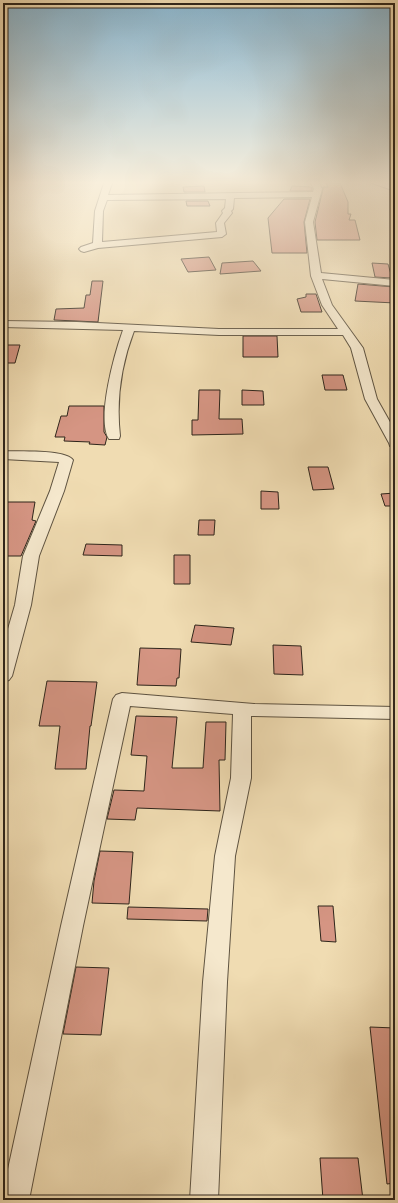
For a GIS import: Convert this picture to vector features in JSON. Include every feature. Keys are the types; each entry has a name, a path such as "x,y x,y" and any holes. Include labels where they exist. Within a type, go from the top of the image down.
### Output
{"street":[{"path":"97,239 97,245"},
{"path":"84,249 97,245 164,239"},
{"path":"311,239 316,276 327,305 357,348 371,399 395,442"},
{"path":"316,276 395,283"},
{"path":"3,324 129,329 175,329 219,332 346,332"},
{"path":"114,436 111,416 117,371 121,351 129,329"},
{"path":"3,455 59,456 66,460 57,491 31,556 23,605 3,676"},
{"path":"15,1200 72,926 122,699 242,709 395,713"},
{"path":"204,1200 215,982 225,856 241,778 242,709"}],"building":[{"path":"270,239 306,239 307,253 272,253"},
{"path":"317,239 360,240 317,240"},
{"path":"209,257 216,270 188,272 181,259"},
{"path":"253,261 261,271 220,274 222,263"},
{"path":"372,263 388,264 392,278 375,277"},
{"path":"92,281 103,281 98,322 54,320 56,309 84,308 86,295 90,295"},
{"path":"358,284 394,287 395,303 355,301"},
{"path":"306,294 316,294 322,312 301,312 297,299 306,297"},
{"path":"243,336 277,336 278,357 243,357"},
{"path":"3,345 20,345 15,363 3,363"},
{"path":"322,375 343,375 347,390 325,390"},
{"path":"199,390 220,390 219,419 242,419 243,434 192,435 192,420 198,420"},
{"path":"242,390 263,391 264,405 242,405"},
{"path":"69,406 104,406 104,432 107,437 105,445 89,444 90,442 64,441 65,437 55,437 61,416 67,416"},
{"path":"308,467 328,467 334,489 313,490"},
{"path":"261,491 278,492 279,509 261,509"},
{"path":"395,493 395,506 385,506 381,494"},
{"path":"3,502 35,502 32,520 36,521 21,556 3,556"},
{"path":"199,520 215,520 214,535 198,535"},
{"path":"86,544 122,545 122,556 83,555"},
{"path":"174,555 190,555 190,584 174,584"},
{"path":"195,625 234,628 231,645 191,642"},
{"path":"273,645 301,646 303,675 274,674"},
{"path":"140,648 181,649 179,678 177,678 176,686 137,685"},
{"path":"47,681 97,682 90,726 86,769 55,769 60,726 39,726"},
{"path":"136,716 177,717 172,768 203,768 206,722 226,722 225,760 219,760 220,811 137,808 135,820 107,819 114,790 144,791 147,756 131,755"},
{"path":"100,851 133,852 129,904 92,903 94,881"},
{"path":"318,906 333,906 336,942 321,941"},
{"path":"128,907 208,909 207,921 127,919"},
{"path":"76,967 109,968 101,1035 63,1034"},
{"path":"370,1027 395,1028 395,1183 387,1184"},
{"path":"320,1158 358,1158 363,1200 323,1200"}]}
